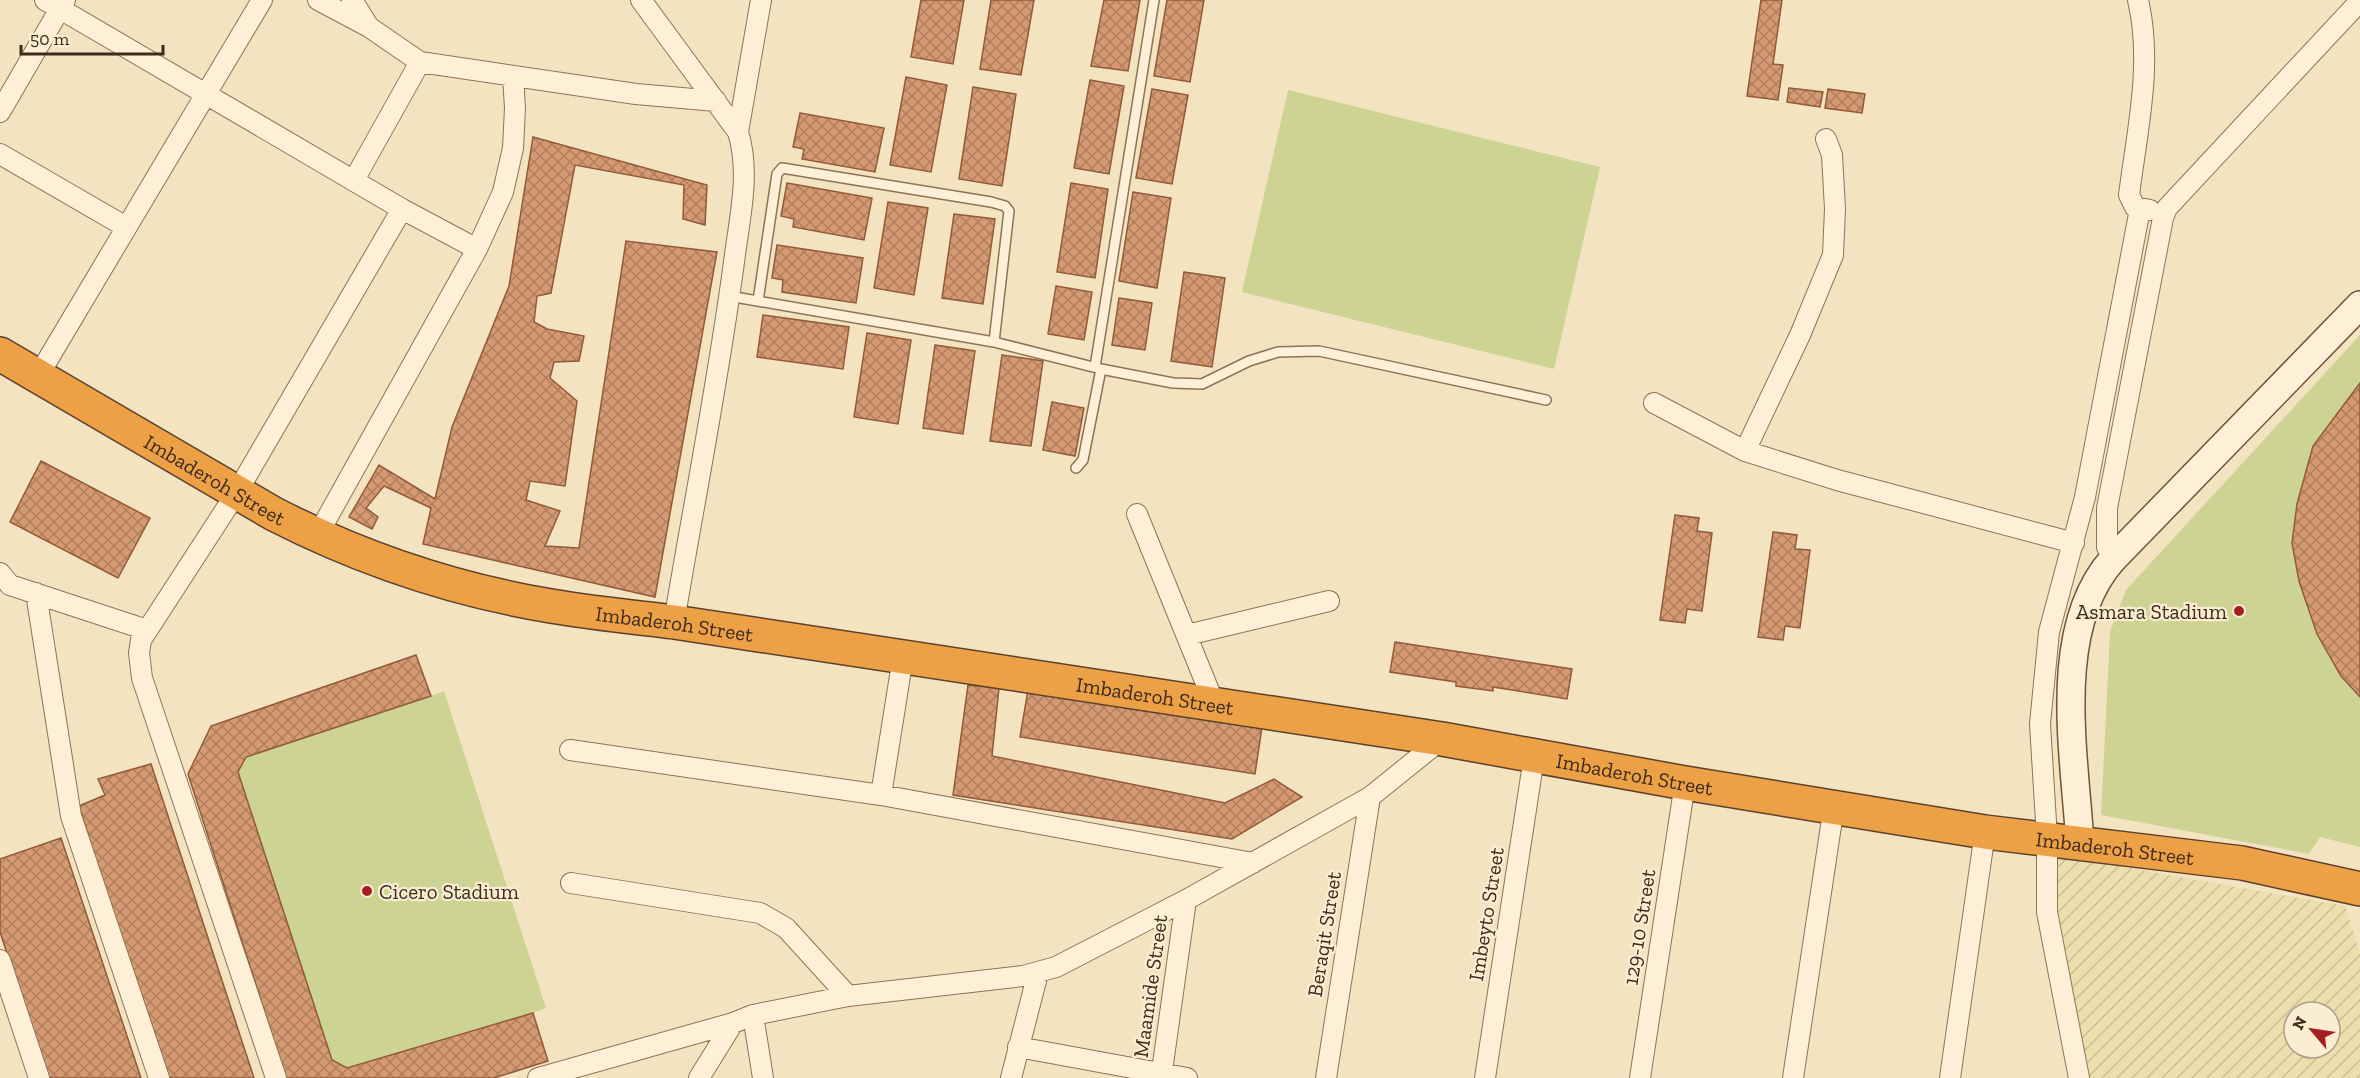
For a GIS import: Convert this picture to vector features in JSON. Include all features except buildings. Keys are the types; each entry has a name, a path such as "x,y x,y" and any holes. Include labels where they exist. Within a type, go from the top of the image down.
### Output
{"highway":[{"name":"Imbaderoh Street","path":"0,354 317,536 371,557 502,596 552,606 674,622 1442,739 1685,783 1985,832 2242,863 2360,889"}],"street":[{"path":"38,376 262,0"},
{"path":"318,0 369,27 420,62 636,94 716,101"},
{"path":"352,0 369,27"},
{"path":"641,0 738,132 744,152 745,177 729,296 674,622"},
{"path":"738,132 761,0"},
{"path":"2138,0 2144,44 2144,81 2129,195 2134,207 2140,209 2167,208"},
{"path":"2113,559 2107,546 2107,508 2163,218 2167,208 2360,1"},
{"path":"0,112 56,3 402,209 477,249"},
{"path":"354,180 420,62"},
{"path":"317,536 477,249 502,192 513,148 515,108 513,76"},
{"path":"1745,451 1800,335 1833,255 1835,209 1832,154 1826,140"},
{"path":"0,154 126,227"},
{"path":"276,1078 142,678 139,653 141,640 237,492 402,209"},
{"path":"2079,1078 2047,912 2047,838 2040,724 2049,632 2074,543 2140,209"},
{"path":"2080,844 2072,710 2074,648 2089,591 2113,559 2360,305"},
{"path":"1654,403 1745,451 1849,483 2074,543"},
{"path":"1137,514 1214,703"},
{"path":"0,573 10,585 147,630"},
{"path":"36,593 72,816 159,1078"},
{"path":"1187,635 1329,602"},
{"path":"881,795 903,657"},
{"path":"538,1078 733,1023 753,1015 848,996 1038,973 1056,967 1186,900 1370,797 1442,739"},
{"path":"570,750 881,795 1253,863"},
{"name":"Imbeyto Street","path":"1485,1078 1534,757"},
{"name":"129-10 Street","path":"1640,1078 1685,783"},
{"name":"Beraqit Street","path":"1326,1078 1370,797"},
{"path":"1793,1078 1834,806"},
{"path":"1950,1078 1985,832"},
{"path":"572,883 760,914 786,928 848,996"},
{"name":"Maamide Street","path":"1162,1076 1186,900"},
{"path":"0,960 39,1078"},
{"path":"1011,1078 1038,973"},
{"path":"753,1015 763,1078"},
{"path":"699,1078 733,1023"},
{"path":"1018,1047 1162,1076 1187,1078"}],"lane":[{"path":"1076,468 1083,460 1154,0"},
{"path":"758,301 777,174 783,168 991,202 1005,206 1009,211 994,342"},
{"path":"729,296 994,342 1153,380 1202,384 1263,355 1291,350 1319,351 1546,400"}],"shaded area":[{"path":"2044,853 2345,906 2360,953 2360,1078 2083,1078"}],"green space":[{"path":"1288,90 1600,167 1554,369 1242,292"},
{"name":"Asmara Stadium","path":"2360,335 2360,847 2320,837 2309,854 2101,815 2110,632 2126,590"},
{"name":"Cicero Stadium","path":"444,691 546,1008 533,1013 548,1061 494,1078 286,1078 211,726 431,696"}],"place":[{"name":"Asmara Stadium","path":"2239,611"},
{"name":"Cicero Stadium","path":"367,891"}]}
